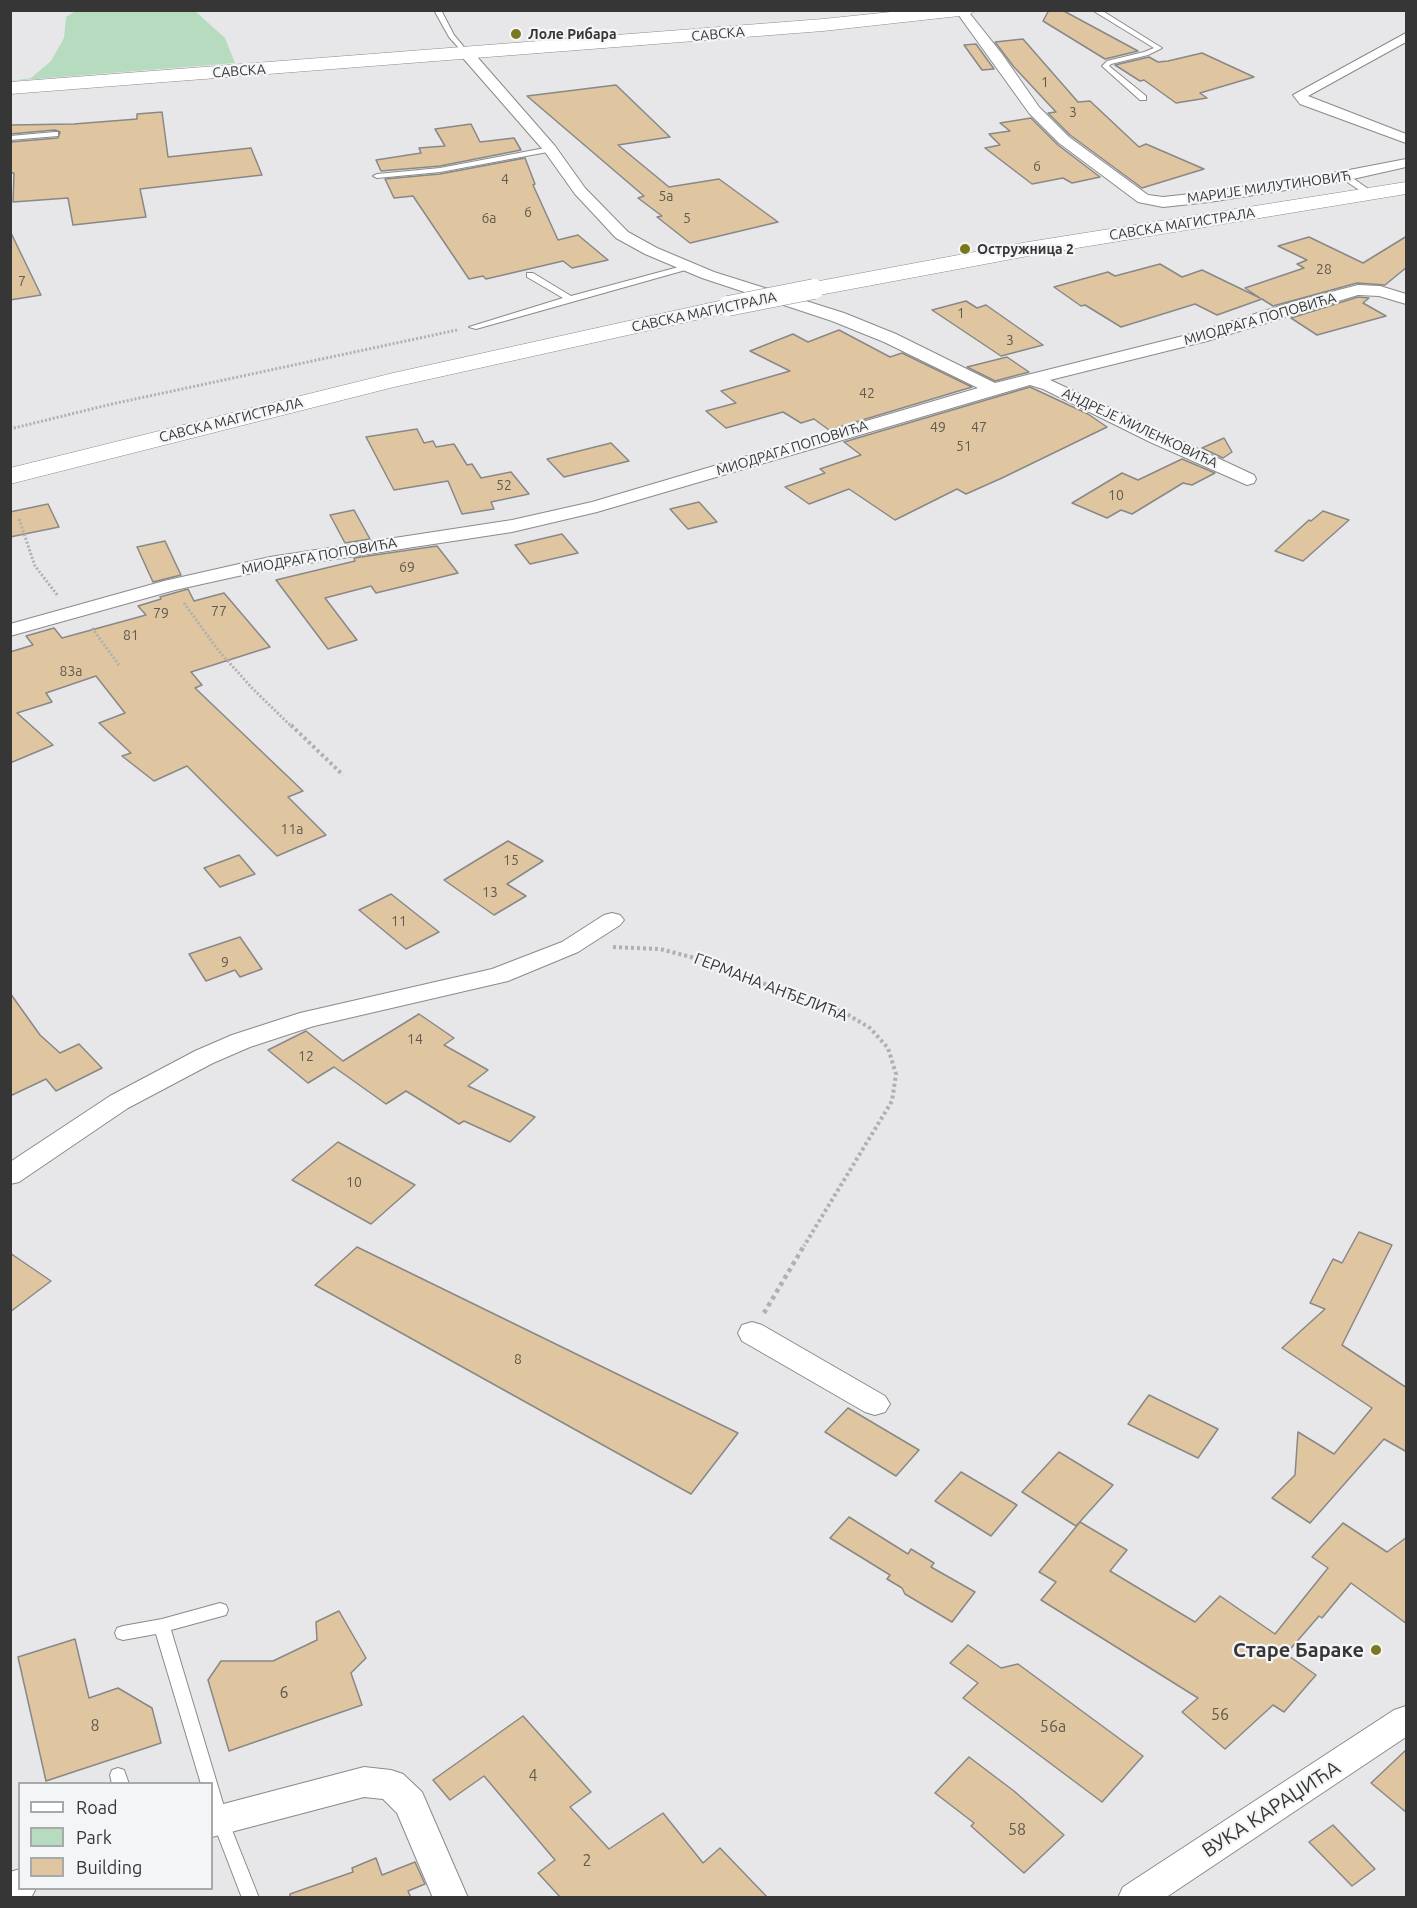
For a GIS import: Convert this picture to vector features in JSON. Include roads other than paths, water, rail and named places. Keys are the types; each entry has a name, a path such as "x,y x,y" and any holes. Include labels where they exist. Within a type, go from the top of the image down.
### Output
{"main road":[{"name":"САВСКА","path":"10,88 467,54 964,11"},
{"name":"САВСКА МАГИСТРАЛА","path":"10,476 393,380 728,306 1028,249 1407,188"}],"street":[{"name":"МАРИЈЕ МИЛУТИНОВИЋ","path":"964,11 1034,110 1064,140 1143,199 1163,202 1209,197 1344,176 1403,163"},
{"path":"1407,37 1300,95 1305,101 1407,139"},
{"path":"467,54 550,149 580,191 622,235 686,267 783,298 890,338 993,389"},
{"name":"МИОДРАГА ПОПОВИЋА","path":"10,630 171,585 303,557 534,522 597,506 993,389 1201,337 1358,290 1380,291 1407,299"},
{"name":"АНДРЕЈЕ МИЛЕНКОВИЋА","path":"1032,380 1049,385 1156,438 1247,479"},
{"path":"10,1175 119,1102 204,1057 241,1041 309,1019 499,975 570,947 612,920"},
{"path":"752,1333 875,1404"},
{"name":"ВУКА КАРАЏИЋА","path":"1135,1898 1407,1720"},
{"path":"214,1810 364,1782 391,1785 410,1803 451,1898"}],"lane":[{"path":"437,10 451,36 467,54"},
{"path":"1095,10 1159,48 1146,54 1109,62 1104,66 1143,98"},
{"path":"10,138 55,134"},
{"path":"377,176 440,170 550,149"},
{"path":"1344,176 1370,193"},
{"path":"473,327 686,267"},
{"path":"530,275 570,299"},
{"path":"123,1633 162,1626 220,1610"},
{"path":"162,1626 209,1782"},
{"path":"214,1810 251,1898"}],"place":[{"name":"Лоле Рибара","path":"516,34"},
{"name":"Остружница 2","path":"965,249"},
{"name":"Старе Бараке","path":"1376,1650"}]}
